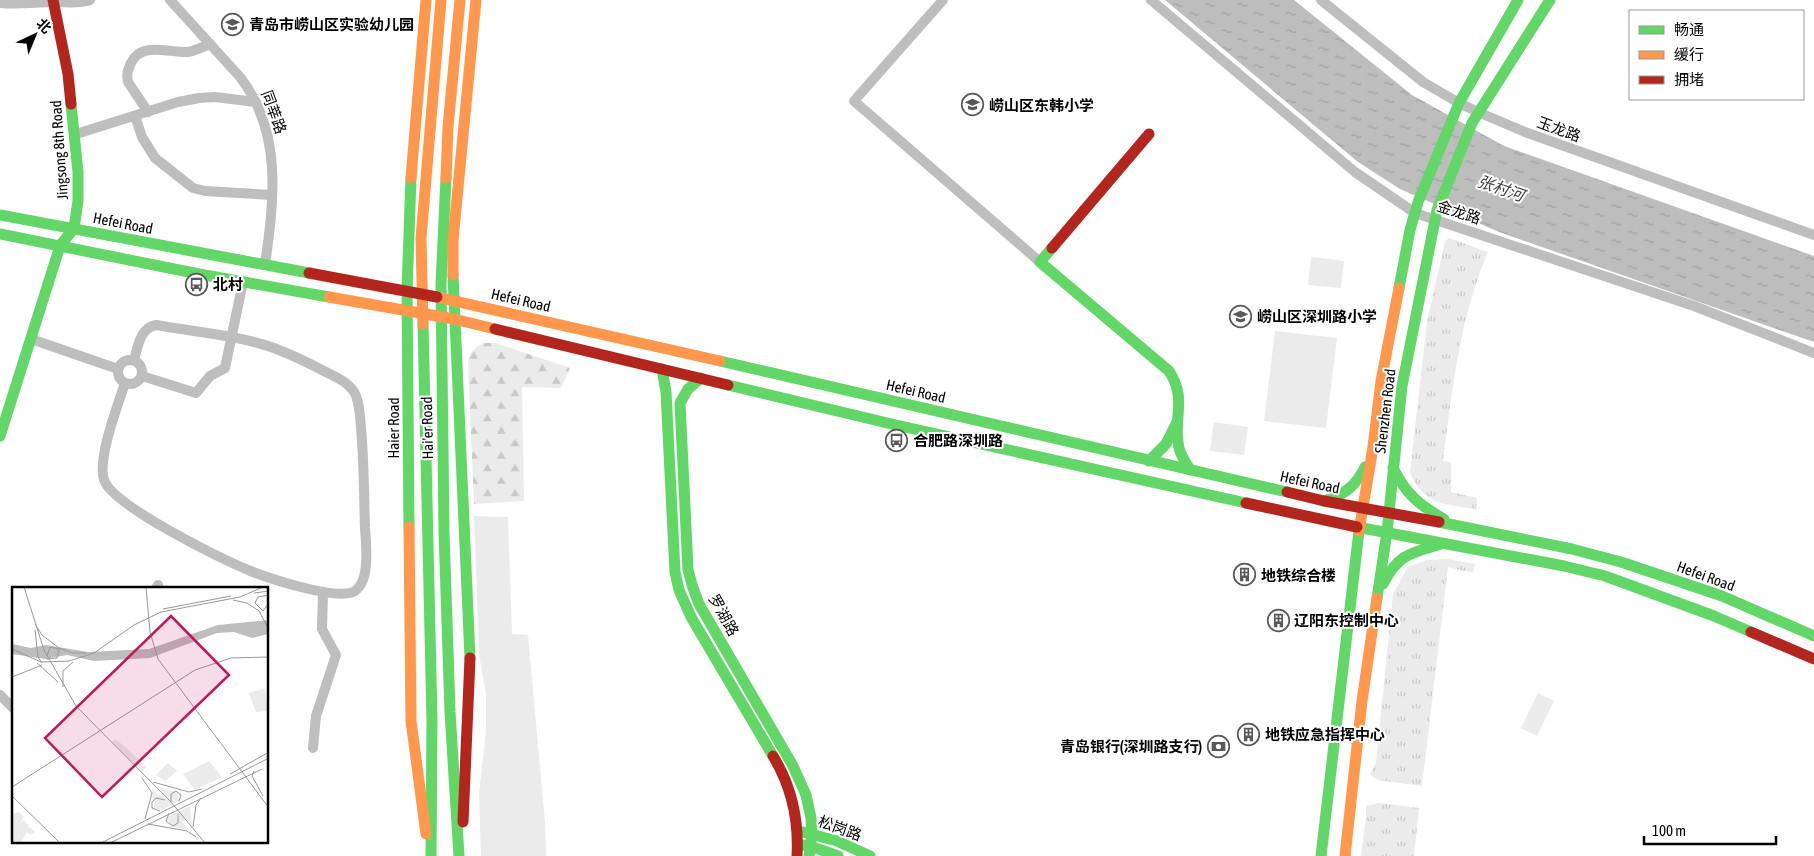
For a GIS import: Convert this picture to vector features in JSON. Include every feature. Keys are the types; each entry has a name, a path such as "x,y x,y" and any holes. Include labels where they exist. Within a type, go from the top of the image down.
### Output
{"main road":[{"name":"Haier Road","path":"426,0 410,196 407,311 411,721 430,856"},
{"name":"Hai'er Road","path":"430,856 432,721 421,238 441,0"},
{"name":"Hai'er Road","path":"460,0 448,127 441,284 444,532 450,712 460,856"},
{"path":"460,856 470,668 453,300 453,240 476,0"},
{"name":"Shenzhen Road","path":"1321,856 1362,508 1373,447 1381,381 1416,208 1458,103 1518,0"},
{"name":"Shenzhen Road","path":"1345,856 1362,701 1387,532 1402,386 1436,215 1472,123 1550,0"},
{"name":"Jingsong 8th Road","path":"0,436 60,246 74,228 78,201 76,134 68,74 54,1"},
{"path":"1149,134 1040,262 1169,371 1180,388 1181,396 1177,421 1179,446 1190,470"},
{"name":"Hefei Road","path":"0,215 407,290 1324,501 1572,549 1621,562 1722,596 1814,636"},
{"path":"0,234 243,282 454,319 896,425 1361,528 1564,566 1605,576 1714,616 1814,659"},
{"path":"662,369 666,392 674,572 679,590 688,611 783,772 792,792 798,819 798,850"},
{"name":"罗湖路","path":"702,378 688,388 682,396 680,404 688,570 700,604 793,766 806,795 811,818 810,851"},
{"path":"1149,461 1166,444 1177,421"},
{"path":"1324,501 1346,493 1353,487 1360,478 1373,447"},
{"path":"1393,468 1404,489 1417,504 1453,525"},
{"path":"1378,592 1390,570 1401,558 1443,544"},
{"name":"松岗路","path":"799,832 812,833 859,850 870,856"},
{"name":"松岗路","path":"798,850 838,856"}],"street":[{"path":"0,3 18,5 90,0"},
{"name":"同莘路","path":"170,0 249,88 265,122 270,143 273,211 265,265"},
{"path":"943,0 854,101 1040,262"},
{"name":"金龙路","path":"1151,0 1355,172 1416,208 1694,306 1814,353"},
{"name":"玉龙路","path":"1321,0 1423,82 1458,103 1525,132 1814,235"},
{"path":"148,112 128,82 127,72 133,58 142,50 192,51 210,44"},
{"path":"76,134 178,102 199,98 215,97 256,102"},
{"path":"135,116 142,137 155,158 193,188 205,191 272,195"},
{"path":"142,376 196,393 210,376 225,368 243,282"},
{"path":"124,383 102,460 104,480 112,492 124,504 196,545 249,570 304,588 337,594 354,591 362,584 366,544 362,441 356,395 349,386 336,377 274,348 231,338 156,325 150,326 145,330 134,360"},
{"path":"31,339 118,368"},
{"path":"134,360 142,368 142,376 137,382 124,383 119,377 118,368 123,362 134,360"},
{"path":"313,748 316,716 336,655 322,629 323,592"},
{"path":"0,695 12,707"}],"green space":[{"path":"1449,238 1488,252 1470,302 1458,354 1443,461 1451,462 1451,492 1477,498 1476,509 1445,504 1428,497 1415,483 1410,472 1427,322 1445,241"},
{"path":"1311,257 1344,261 1341,288 1308,285"},
{"path":"1275,331 1337,338 1326,428 1264,421"},
{"path":"484,343 495,343 570,368 561,388 522,387 524,501 474,504 468,364 473,351"},
{"path":"1214,422 1248,427 1244,455 1210,451"},
{"path":"474,516 508,517 512,634 528,635 545,822 546,856 481,856 479,794 486,731 486,694 479,655"},
{"path":"1447,559 1475,564 1473,573 1448,567 1422,786 1378,780 1370,775 1376,762 1393,594 1408,567 1427,560"},
{"path":"1538,693 1554,701 1537,736 1521,728"},
{"path":"1379,803 1419,808 1414,856 1361,856 1366,806"}],"water":[{"name":"张村河","path":"1165,0 1294,0 1412,95 1504,146 1814,256 1814,342 1499,232 1400,189 1358,162"}],"traffic: fast":[{"path":"1399,288 1410,230 1418,202 1459,103 1518,0"},
{"path":"1377,598 1387,532 1402,386 1437,210 1472,123 1550,0"},
{"path":"0,436 60,246 74,228 78,201 78,172 71,104"},
{"path":"409,527 407,290 411,178"},
{"path":"446,178 441,284 444,532 450,712 459,856"},
{"path":"0,215 309,273"},
{"path":"0,234 199,274 329,297"},
{"path":"1052,248 1040,262 1169,371 1178,391 1177,438 1179,448 1190,470"},
{"path":"453,275 470,658"},
{"path":"423,324 432,721 431,856"},
{"path":"720,361 1287,492"},
{"path":"662,369 666,392 675,572 679,590 691,617 773,756"},
{"path":"701,378 688,389 680,403 688,570 699,604 793,766 806,795 812,833 809,856"},
{"path":"728,385 896,425 1246,503"},
{"path":"1149,461 1166,444 1177,422"},
{"path":"1324,501 1338,496 1349,489 1365,467"},
{"path":"1393,468 1408,492 1427,509 1444,519"},
{"path":"1439,522 1572,549 1621,562 1722,596 1814,636"},
{"path":"1357,527 1564,566 1605,576 1714,616 1751,632"},
{"path":"1321,856 1359,531"},
{"path":"1383,584 1394,566 1406,556 1441,544"},
{"path":"803,832 837,841 870,856"},
{"path":"802,845 838,856"}],"traffic: slow":[{"path":"411,178 426,0"},
{"path":"423,324 421,238 441,0"},
{"path":"446,178 448,127 460,0"},
{"path":"453,275 453,240 476,0"},
{"path":"1359,531 1373,447 1381,381 1399,288"},
{"path":"329,297 454,319 495,329"},
{"path":"437,297 720,361"},
{"path":"409,527 411,721 426,834"},
{"path":"1345,856 1362,701 1377,598"}],"traffic: jam":[{"path":"53,0 68,74 71,104"},
{"path":"1052,248 1149,134"},
{"path":"309,273 437,297"},
{"path":"495,329 728,385"},
{"path":"1287,492 1324,501 1439,522"},
{"path":"1246,503 1357,527"},
{"path":"1751,632 1814,659"},
{"path":"463,822 470,658"},
{"path":"773,756 780,768 793,804 797,829 797,856"}],"place":[{"name":"青岛市崂山区实验幼儿园","path":"233,24"},
{"name":"崂山区东韩小学","path":"973,105"},
{"name":"北村","path":"197,284"},
{"name":"崂山区深圳路小学","path":"1241,316"},
{"name":"合肥路深圳路","path":"897,440"},
{"name":"地铁综合楼","path":"1245,575"},
{"name":"辽阳东控制中心","path":"1278,620"},
{"name":"地铁应急指挥中心","path":"1249,734"},
{"name":"青岛银行(深圳路支行)","path":"1218,746"}]}
